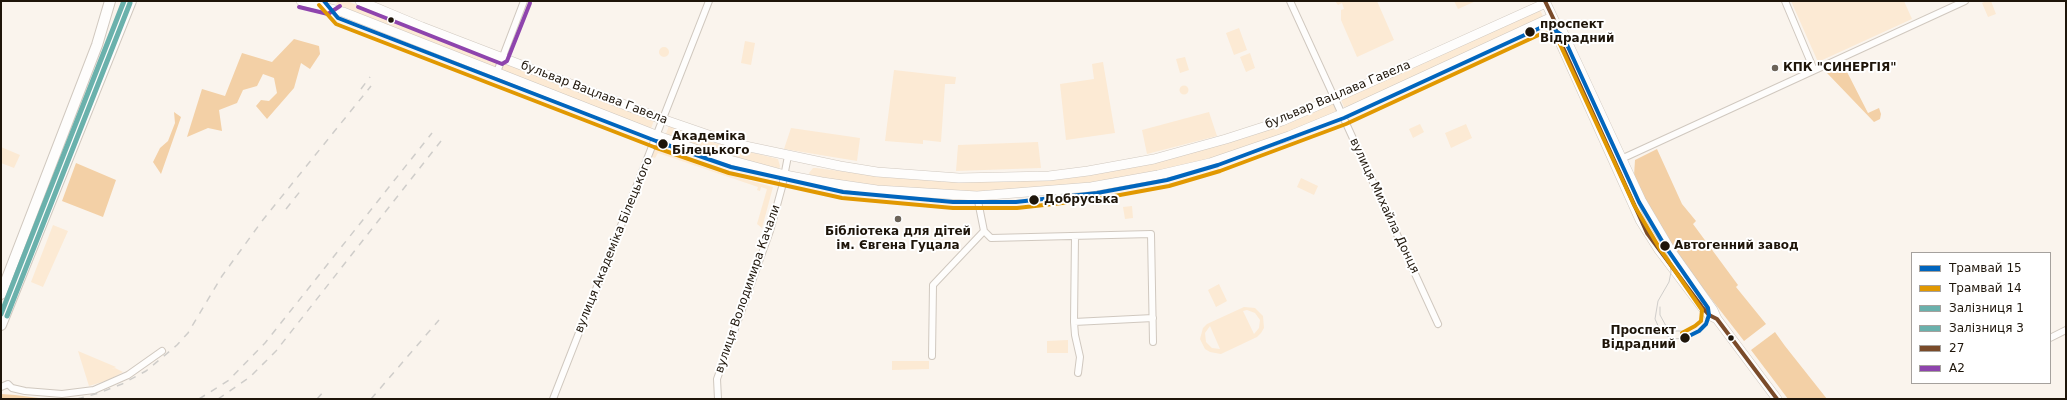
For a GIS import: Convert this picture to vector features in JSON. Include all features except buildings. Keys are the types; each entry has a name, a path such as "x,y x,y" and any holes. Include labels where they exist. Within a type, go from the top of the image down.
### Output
{"main road":[{"path":"1,294 97,44 110,1"},
{"path":"1,326 131,1"},
{"name":"бульвар Вацлава Гавела","path":"301,1 343,12 658,136 715,156 785,175 877,190 977,196 1091,188 1210,163 1289,136 1342,114 1554,19"},
{"path":"328,8 336,1"},
{"name":"бульвар Вацлава Гавела","path":"360,1 502,58 664,120 745,146 788,156 877,172 959,178 1049,176 1154,159 1282,121 1547,2"},
{"path":"1547,2 1554,19 1554,29 1618,160 1640,220 1651,239 1702,308 1709,316 1717,319 1777,399"}],"street":[{"path":"497,72 524,1"},
{"name":"вулиця Академіка Білецького","path":"553,399 658,136 709,1"},
{"name":"вулиця Михайла Донця","path":"1290,1 1336,98 1438,324"},
{"path":"1785,1 1814,70"},
{"path":"1618,160 1965,1"},
{"name":"вулиця Володимира Качали","path":"718,399 717,379 770,231 785,175 788,156"},
{"path":"977,196 984,231 991,238 1151,234 1153,342"},
{"path":"932,356 933,285 984,231"},
{"path":"1075,236 1074,322 1075,335 1080,357 1078,373"},
{"path":"1074,322 1153,318"},
{"path":"2051,338 2066,330"},
{"path":"1,387 8,384 12,388 25,391 62,394 94,390 128,375 162,351"}],"shaded area":[{"path":"338,1 347,1 654,120 651,129 334,8"},
{"path":"1335,1 1377,1 1394,40 1357,57 1341,20 1341,10 1344,9 1342,3 1338,5"},
{"path":"1454,1 1476,1 1458,9"},
{"path":"1791,1 1904,1 1912,19 1818,62"},
{"path":"1991,1 1996,14 1988,17 1982,3"},
{"path":"1540,10 1543,16 1541,19 1349,107 1344,107 1341,100"},
{"path":"1239,28 1247,50 1234,55 1226,33"},
{"path":"294,39 319,46 320,54 310,69 301,63 294,88 267,119 256,106 261,100 269,101 277,93 274,78 263,74 257,86 243,90 237,103 219,110 222,131 208,128 187,137 202,89 225,96 242,53 272,62"},
{"path":"745,41 755,43 751,65 741,63"},
{"path":"662,47 666,47 668,48 668,56 662,57 659,54 659,50"},
{"path":"1250,53 1255,68 1246,72 1240,57"},
{"path":"1185,57 1189,70 1180,73 1176,59"},
{"path":"1103,62 1115,133 1066,140 1060,84 1094,79 1092,64"},
{"path":"1844,66 1868,113 1879,108 1881,114 1880,119 1874,122 1827,73"},
{"path":"894,70 956,77 955,84 945,84 941,142 923,140 923,144 885,141"},
{"path":"1182,86 1186,86 1188,90 1186,94 1182,94 1180,92 1180,88"},
{"path":"1333,102 1337,112 1290,132 1199,163 1093,184 951,193 877,188 811,177 809,173 813,168 816,168 878,176 950,182 1012,182 1091,174 1157,162"},
{"path":"174,112 181,117 161,174 153,162 160,148 168,141 175,123"},
{"path":"1209,112 1217,136 1147,154 1142,130"},
{"path":"1420,124 1424,132 1413,138 1409,129"},
{"path":"1466,124 1472,138 1451,148 1445,133"},
{"path":"669,126 718,144 778,159 780,166 779,169 775,170 665,136"},
{"path":"791,128 860,138 857,161 784,149"},
{"path":"1038,142 1041,168 956,171 958,145"},
{"path":"1,147 20,155 14,168 1,163"},
{"path":"655,149 715,171 773,187 762,228 757,224 767,189 761,187 760,191 757,190 758,187 658,153 655,158 652,157"},
{"path":"1657,149 1682,204 1696,221 1693,224 1738,285 1736,287 1766,324 1744,341 1671,247 1643,198 1634,176 1635,160"},
{"path":"76,163 116,180 103,217 62,201"},
{"path":"1301,178 1318,186 1314,195 1297,187"},
{"path":"1132,206 1133,218 1125,219 1123,207"},
{"path":"53,225 68,231 43,287 31,282"},
{"path":"1219,284 1227,301 1216,307 1208,290"},
{"path":"1244,307 1255,308 1263,316 1264,328 1257,337 1221,354 1210,352 1205,349 1200,339 1203,328 1207,324","holes":["1247,310 1255,313 1260,320 1259,328 1254,334 1243,311","1210,326 1220,349 1212,348 1206,342 1205,333"]},
{"path":"1775,332 1827,399 1788,399 1751,350"},
{"path":"1068,340 1068,353 1047,353 1047,341"},
{"path":"78,351 116,367 112,369 115,368 123,372 109,380 89,386"},
{"path":"892,361 929,361 929,369 892,370"},
{"path":"1,394 15,395 47,399 1,399"}],"tram line":[{"name":"15","path":"324,1 338,18 656,141 731,167 843,192 953,202 1016,202 1097,193 1167,180 1218,165 1344,118 1542,27 1550,27 1563,36 1639,202 1665,246 1708,308 1709,315 1706,324 1699,331 1685,338"},
{"name":"14","path":"319,5 336,24 654,147 729,173 842,198 953,208 1017,208 1098,199 1169,186 1220,171 1346,124 1543,33 1548,33 1558,40 1634,205 1660,249 1702,310 1701,321 1682,333"},
{"path":"1663,248 1670,260 1671,272 1669,282 1658,301 1655,319 1660,330 1669,337 1674,339 1685,338"},
{"path":"1660,307 1660,315 1666,326 1674,331 1689,331 1697,325 1702,318 1703,310 1700,296"}],"railway":[{"path":"361,89 370,77"},
{"path":"77,399 99,393 122,384 146,371 177,345 188,333 222,276 262,221 371,86"},
{"path":"199,399 229,380 265,343 432,133"},
{"path":"218,399 250,377 276,351 441,141"},
{"path":"286,209 302,189"},
{"path":"371,399 439,320"},
{"path":"317,399 325,390"}],"rail line":[{"name":"1","path":"1,314 124,1"},
{"name":"3","path":"7,316 130,3"}],"transit line":[{"name":"27","path":"1545,1 1555,22 1556,32 1647,233 1702,307 1709,315 1717,319 1777,399"},
{"name":"А2","path":"358,7 502,64 507,61 530,3"},
{"name":"А2","path":"299,7 328,14 340,6"}],"place":[{"name":"проспект Відрадний","path":"1530,32"},
{"name":"КПК \"СИНЕРГІЯ\"","path":"1775,68"},
{"name":"Академіка Білецького","path":"663,144"},
{"name":"Добруська","path":"1034,200"},
{"name":"Бібліотека для дітей ім. Євгена Гуцала","path":"898,219"},
{"name":"Автогенний завод","path":"1665,246"},
{"name":"Проспект Відрадний","path":"1685,338"}]}
